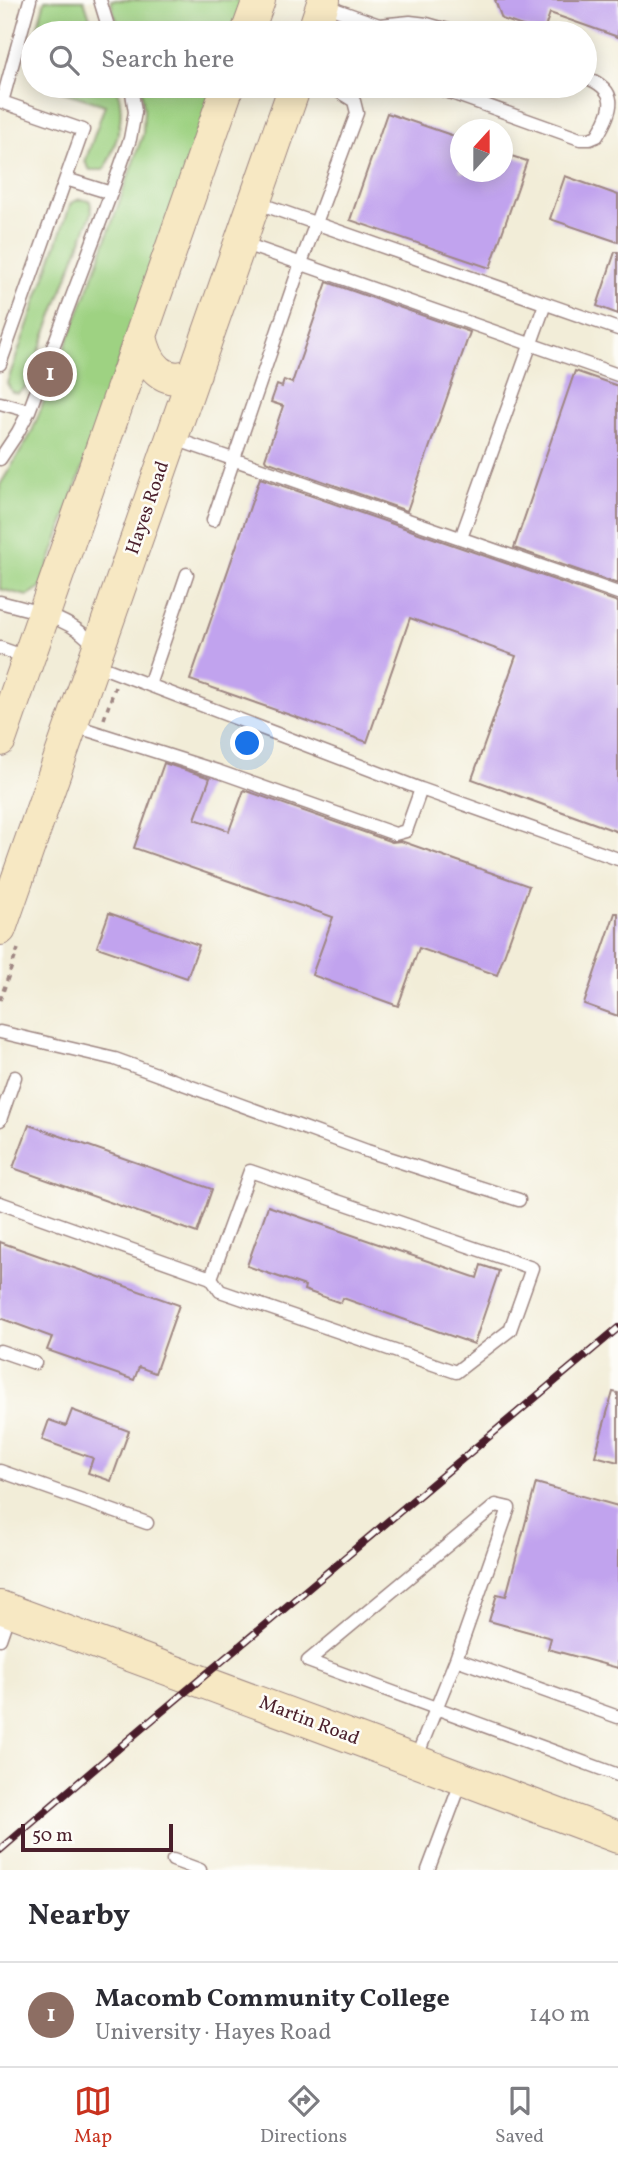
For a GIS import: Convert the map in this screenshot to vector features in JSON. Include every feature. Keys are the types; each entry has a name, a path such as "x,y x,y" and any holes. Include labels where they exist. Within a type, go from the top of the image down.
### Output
{"street":[{"path":"251,21 259,0"},
{"path":"0,740 15,653 44,614 224,98"},
{"name":"Hayes Road","path":"0,929 291,98"},
{"path":"141,336 144,352 151,365 161,373 180,378 195,373"},
{"name":"Martin Road","path":"3,1619 200,1679 618,1837"}],"lane":[{"path":"24,21 30,0"},
{"path":"100,0 106,21"},
{"path":"320,13 350,21"},
{"path":"0,364 83,130 2,102 21,33"},
{"path":"466,98 580,139 590,139 597,136 610,112 611,95 605,85 597,82"},
{"path":"0,459 29,411 111,193 130,139 135,112 133,98"},
{"path":"213,520 315,223 357,113 354,101 349,98"},
{"path":"66,179 111,193"},
{"path":"254,202 618,329"},
{"path":"240,243 618,375"},
{"path":"461,538 545,304"},
{"path":"0,403 29,411"},
{"path":"172,438 618,593"},
{"path":"149,685 187,574"},
{"path":"0,602 44,614 84,634 96,657 149,685 421,789 618,859"},
{"path":"72,724 220,772 395,834 406,831 421,789"},
{"path":"0,1032 115,1059 367,1151 519,1200"},
{"path":"0,1120 15,1077"},
{"path":"0,1203 211,1278 220,1291 456,1371 510,1330 532,1268 250,1171 211,1278"},
{"path":"0,1351 35,1363"},
{"path":"0,1471 147,1523"},
{"path":"415,1762 436,1708 456,1659 509,1508 496,1505 308,1661 436,1708 618,1775"},
{"path":"456,1659 618,1717"},
{"path":"428,1870 462,1779"},
{"path":"173,1860 200,1870"}],"green space":[{"path":"45,0 84,0 91,21 39,21"},
{"path":"111,0 246,0 239,21 117,21"},
{"path":"83,98 119,98 121,107 119,129 104,170 90,170 85,162 105,105"},
{"path":"143,98 212,98 41,587 27,596 0,589 0,485 31,434 94,274 143,134"},
{"path":"80,199 90,201 92,212 25,388 18,393 12,392 7,383 71,203"}],"building":[{"path":"495,0 618,0 618,37 597,30 597,21 573,21 550,13 547,21 502,19"},
{"path":"387,113 450,135 450,182 513,182 513,157 527,161 490,268 350,220"},
{"path":"565,176 618,195 618,242 550,219"},
{"path":"615,252 618,252 618,314 597,306"},
{"path":"327,282 470,332 407,511 265,459 283,406 271,402 277,385 282,387 284,380 292,383"},
{"path":"575,371 618,386 618,584 514,548"},
{"path":"260,478 618,602 618,832 472,779 516,656 410,618 367,742 190,680"},
{"path":"164,763 210,778 195,819 229,831 244,790 529,886 497,975 419,948 398,1006 312,975 333,917 134,848"},
{"path":"109,913 199,945 187,978 97,947"},
{"path":"615,913 618,913 618,1016 584,1004"},
{"path":"29,1125 212,1189 197,1233 13,1168"},
{"path":"268,1206 477,1278 481,1265 499,1271 474,1344 343,1298 341,1303 304,1290 305,1286 247,1266"},
{"path":"0,1242 179,1305 155,1373 139,1367 134,1380 47,1350 52,1337 0,1318"},
{"path":"613,1392 618,1393 618,1462 595,1456"},
{"path":"72,1410 129,1431 111,1481 88,1473 93,1458 42,1440 49,1420 66,1426"},
{"path":"536,1483 618,1506 618,1668 548,1649 551,1638 489,1621 497,1594 506,1596"}],"railway":[{"path":"0,1850 618,1328"}],"place":[{"name":"Macomb Community College","path":"50,374"}]}
